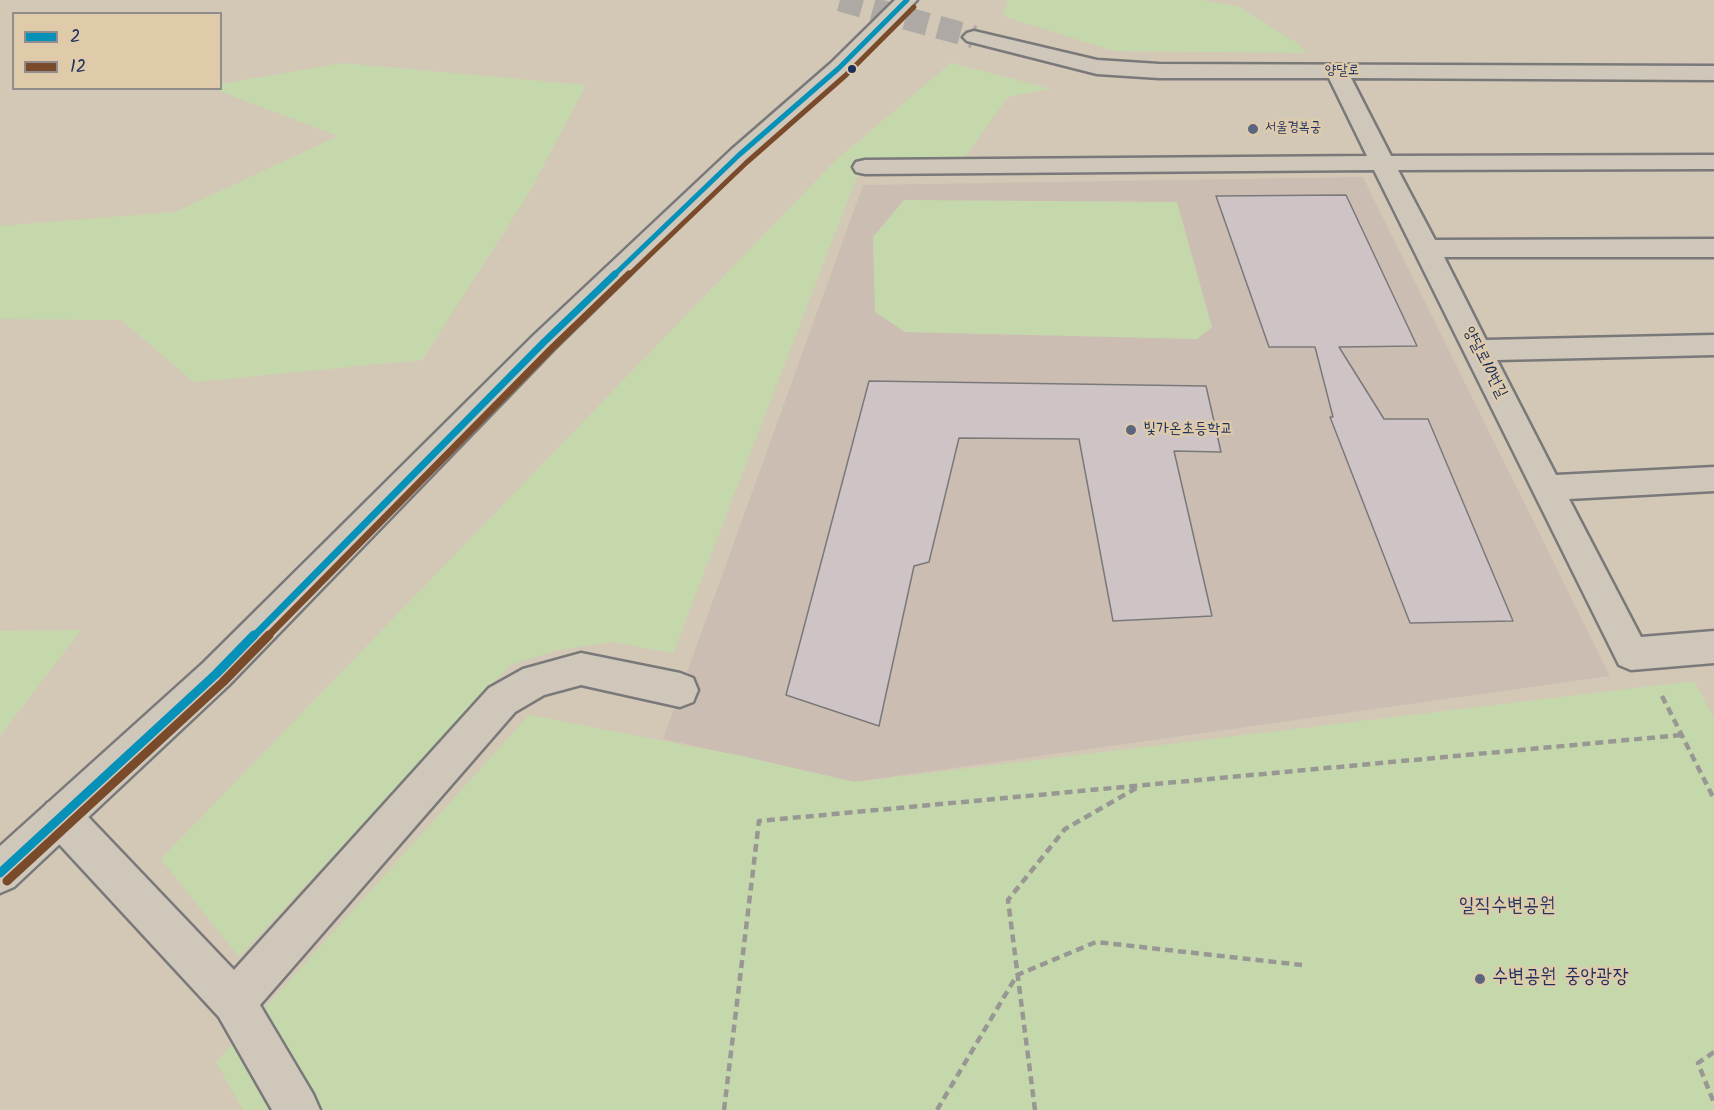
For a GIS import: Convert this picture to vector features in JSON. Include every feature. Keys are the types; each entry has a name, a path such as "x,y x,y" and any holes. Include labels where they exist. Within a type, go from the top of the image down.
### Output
{"street":[{"path":"0,873 216,674 544,342 739,155 839,68 907,0"},
{"name":"양달로","path":"974,37 1097,67 1160,71 1714,73"},
{"name":"양달로10번길","path":"1337,73 1630,654 1714,647"},
{"path":"866,167 1714,162"},
{"path":"1424,249 1714,248"},
{"path":"1476,350 1714,345"},
{"path":"1548,488 1714,479"},
{"path":"234,1002 502,700 536,681 581,669 680,690"},
{"path":"60,817 234,1002 297,1110"}],"path":[{"path":"1662,696 1714,799"},
{"path":"724,1110 759,821 1681,735"},
{"path":"1035,1110 1008,900 1065,829 1143,785"},
{"path":"937,1110 1017,975 1096,942 1302,965"},
{"path":"1714,1052 1698,1063 1714,1103"}],"shaded area":[{"name":"빛가온초등학교","path":"1363,177 1610,676 854,782 663,739 863,185"}],"green space":[{"path":"1008,0 1201,0 1237,6 1300,45 1305,53 1114,51 1003,16"},
{"path":"343,63 586,85 529,193 422,360 194,382 121,320 0,319 0,226 175,212 338,136 217,90 222,90 222,84"},
{"path":"951,63 1051,89 1008,97 951,176 858,174 673,653 613,642 558,650 510,665 239,957 161,859 834,162"},
{"path":"904,200 1177,202 1212,327 1197,339 905,332 875,312 873,237"},
{"path":"81,630 0,736 0,631"},
{"name":"일직수변공원","path":"1694,681 1714,718 1714,1110 243,1110 216,1062 529,715 742,756 854,782"}],"building":[{"path":"1346,195 1417,346 1339,347 1384,419 1428,419 1513,621 1410,623 1330,417 1333,417 1315,347 1269,347 1216,196"},
{"path":"869,381 1206,386 1221,452 1174,451 1212,616 1113,621 1079,439 959,438 929,562 914,566 879,726 786,695"}],"tunnel":[{"path":"840,0 974,37"}],"transit line":[{"name":"2","path":"0,873 216,674 544,342 739,155 839,68 907,0"},
{"name":"12","path":"7,881 223,682 551,349 746,163 846,75 914,7"}],"place":[{"name":"서울경복궁","path":"1253,129"},
{"name":"빛가온초등학교","path":"1131,430"},
{"name":"수변공원 중앙광장","path":"1480,979"}]}
